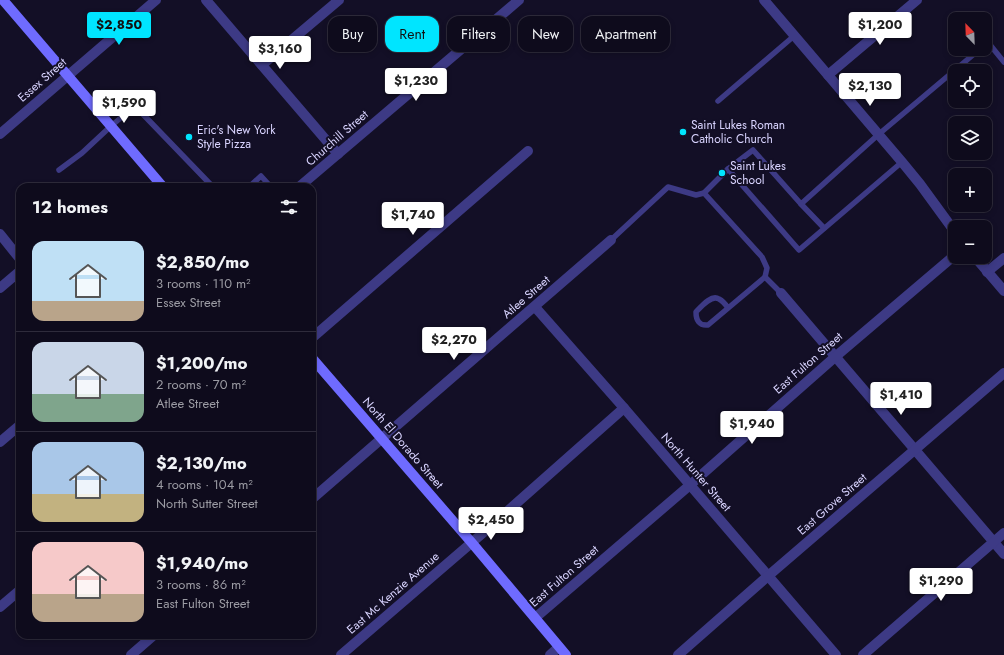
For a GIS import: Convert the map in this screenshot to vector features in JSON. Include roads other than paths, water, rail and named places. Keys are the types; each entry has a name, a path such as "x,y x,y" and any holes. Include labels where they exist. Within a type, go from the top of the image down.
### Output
{"main road":[{"path":"3,0 160,183"},
{"name":"North El Dorado Street","path":"316,363 472,543 566,655"}],"street":[{"name":"Essex Street","path":"0,134 156,0"},
{"path":"206,0 338,154"},
{"path":"262,65 339,0"},
{"name":"Churchill Street","path":"304,183 519,0"},
{"path":"764,0 879,134 920,184 948,222"},
{"path":"828,75 917,0"},
{"path":"316,335 528,151"},
{"path":"0,234 16,254"},
{"name":"Atlee Street","path":"316,495 611,240"},
{"path":"987,272 1004,258"},
{"name":"East Fulton Street","path":"535,618 690,485 835,357 948,261"},
{"path":"981,264 1004,291"},
{"path":"0,288 16,274"},
{"path":"781,293 1004,554"},
{"name":"North Hunter Street","path":"534,306 624,408 836,655"},
{"name":"East Grove Street","path":"678,655 1004,374"},
{"name":"East Mc Kenzie Avenue","path":"341,655 472,543 624,408"},
{"path":"0,442 16,428"},
{"path":"863,655 1004,533"},
{"path":"0,607 16,593"},
{"path":"131,655 149,639"},
{"path":"550,655 559,647"}],"lane":[{"path":"718,101 794,36"},
{"path":"992,47 1004,62"},
{"path":"801,204 879,134 972,56"},
{"path":"59,170 82,153 135,106 209,183"},
{"path":"611,240 668,187 696,195 704,193 728,169 753,150 824,228"},
{"path":"728,169 799,250 902,162"},
{"path":"253,183 261,176 267,183"},
{"path":"704,193 762,257 767,268 765,277 708,325 703,326 696,318 696,312 710,299 721,299 728,308"},
{"path":"765,277 781,293"}],"place":[{"name":"Saint Lukes Roman Catholic Church","path":"683,132"},
{"name":"Eric's New York Style Pizza","path":"189,137"},
{"name":"Saint Lukes School","path":"722,173"}]}
